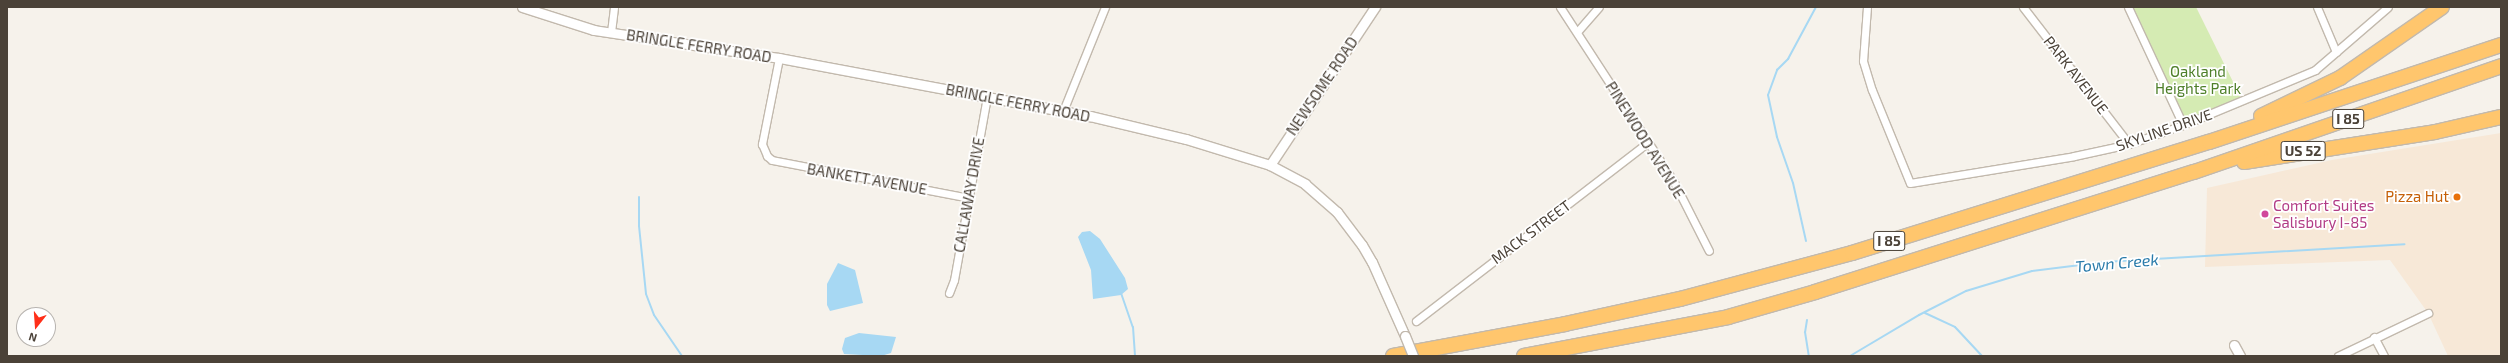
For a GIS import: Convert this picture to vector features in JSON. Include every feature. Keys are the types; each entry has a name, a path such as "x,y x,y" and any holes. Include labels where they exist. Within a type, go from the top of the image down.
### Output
{"highway":[{"path":"2388,46 2442,7"},
{"path":"2209,142 2227,131 2328,85 2452,7"},
{"name":"I 85","path":"1393,356 1565,324 1680,299 1852,253 2209,142 2501,45"},
{"name":"I 85","path":"1524,356 1728,317 1815,292 2194,172 2501,66"},
{"name":"US 52","path":"2194,172 2306,151 2412,136 2501,117"},
{"path":"2412,136 2501,127"}],"street":[{"name":"BRINGLE FERRY ROAD","path":"522,7 594,30 779,58 1063,111 1155,131 1270,165 1305,184 1337,212 1362,245 1413,356"},
{"path":"611,32 614,7"},
{"path":"1063,111 1105,7"},
{"name":"NEWSOME ROAD","path":"1270,165 1374,7"},
{"name":"PINEWOOD AVENUE","path":"1560,7 1647,144 1674,182 1709,251"},
{"path":"1576,32 1599,7"},
{"name":"SKYLINE DRIVE","path":"1867,7 1863,61 1872,90 1910,183 2074,156 2129,144 2183,125 2293,81 2315,70 2388,7"},
{"name":"PARK AVENUE","path":"2023,7 2129,144"},
{"path":"2128,7 2183,125"},
{"path":"2316,7 2336,52"},
{"name":"BANKETT AVENUE","path":"779,58 762,144 767,156 780,164 969,198"},
{"name":"CALLAWAY DRIVE","path":"949,293 954,280 987,97"},
{"name":"MACK STREET","path":"1416,321 1647,144"},
{"path":"2338,356 2374,337 2428,313"},
{"path":"2374,337 2384,356"},
{"path":"2234,345 2240,356"}],"shaded area":[{"path":"2501,133 2501,356 2448,356 2428,313 2390,260 2205,267 2207,188 2332,160"}],"green space":[{"name":"Oakland Heights Park","path":"2131,7 2196,7 2241,98 2184,120"}],"water":[{"path":"1090,231 1100,239 1125,278 1128,289 1121,295 1093,299 1091,270 1078,237 1082,232"},
{"path":"838,263 855,270 863,303 830,311 827,305 827,284"},
{"path":"859,333 896,337 891,353 881,356 844,354 842,349 845,338"}],"waterway":[{"path":"1806,241 1793,183 1777,137 1768,95 1777,70 1788,59 1816,7"},
{"path":"639,197 639,226 646,294 654,315 682,356"},
{"name":"Town Creek","path":"1850,356 1919,315 1966,291 2032,271 2104,262 2404,244"},
{"path":"1121,293 1133,327 1135,356"},
{"path":"1925,313 1955,327 1982,356"},
{"path":"1807,320 1805,332 1809,356"}],"place":[{"name":"Pizza Hut","path":"2457,197"},
{"name":"Comfort Suites Salisbury I-85","path":"2265,214"}]}
